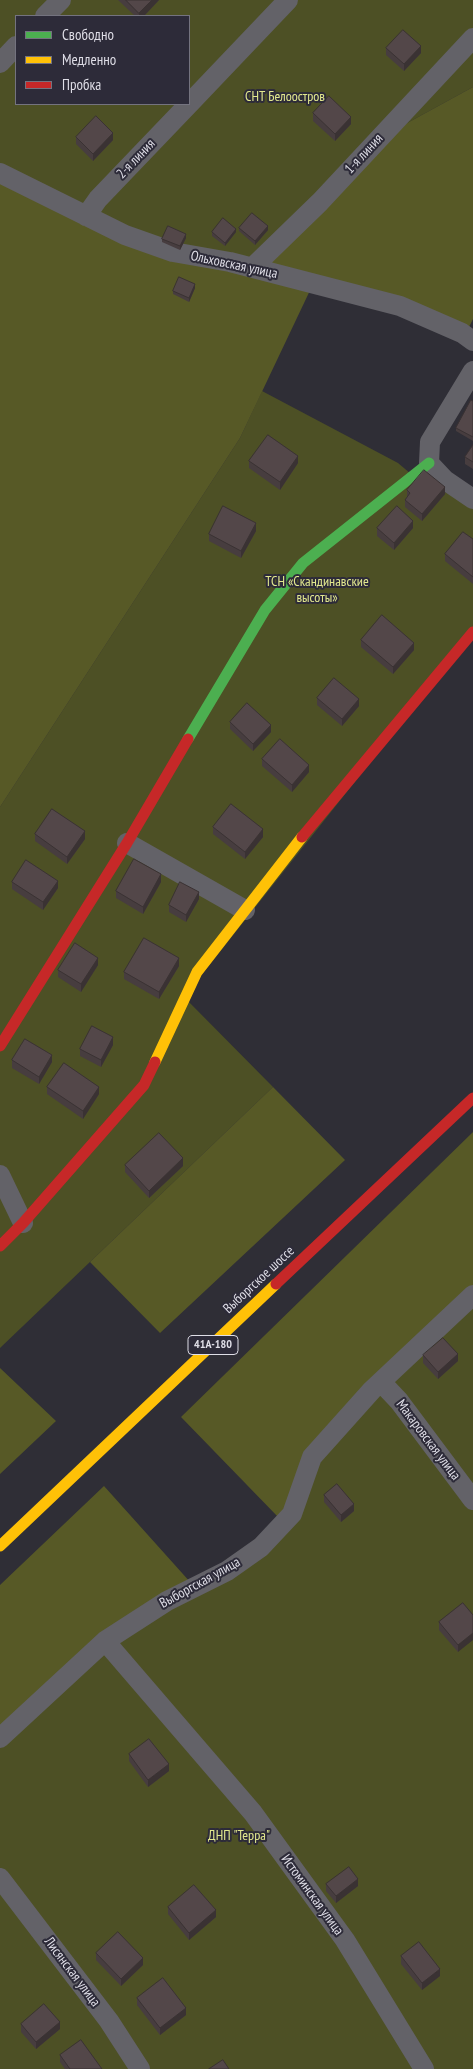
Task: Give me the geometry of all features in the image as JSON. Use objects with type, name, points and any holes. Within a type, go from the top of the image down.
[{"type":"street","points":[[46,15],[61,0]]},
{"type":"street","name":"2-я линия","points":[[190,103],[288,0]]},
{"type":"street","name":"1-я линия","points":[[252,268],[320,202],[473,38]]},
{"type":"street","points":[[0,63],[15,47]]},
{"type":"street","name":"2-я линия","points":[[86,216],[98,199],[188,105]]},
{"type":"street","name":"Ольховская улица","points":[[0,173],[125,235],[173,252],[230,262],[400,306],[462,333],[473,341]]},
{"type":"street","points":[[473,371],[430,442],[429,462],[445,480],[473,499]]},
{"type":"street","points":[[0,1046],[128,843],[265,610],[303,563],[429,462]]},
{"type":"street","points":[[0,1246],[23,1223],[144,1085],[197,972],[306,832],[473,632]]},
{"type":"street","points":[[128,843],[245,910]]},
{"type":"street","name":"Выборгское шоссе","points":[[0,1546],[473,1098]]},
{"type":"street","points":[[0,1175],[23,1223]]},
{"type":"street","name":"Выборгская улица","points":[[0,1738],[104,1641],[167,1601],[227,1571],[261,1547],[292,1514],[312,1457],[381,1382],[473,1295]]},
{"type":"street","name":"Макаровская улица","points":[[381,1382],[399,1401],[473,1500]]},
{"type":"street","name":"Истоминская улица","points":[[104,1641],[253,1813],[345,1940],[424,2069]]},
{"type":"street","name":"Лисянская улица","points":[[0,1878],[109,2021],[140,2069]]},
{"type":"green space","name":"СНТ Белоостров","points":[[0,0],[473,0],[473,87],[378,139],[258,266],[173,252],[0,173]]},
{"type":"green space","points":[[473,87],[473,319],[467,331],[314,282],[240,438],[0,807],[0,173],[75,210],[247,267],[378,139]]},
{"type":"green space","name":"ТСН «Скандинавские высоты»","points":[[262,391],[398,463],[424,485],[473,502],[473,633],[184,997],[273,1087],[0,1348],[0,807],[240,438]]},
{"type":"green space","points":[[273,1087],[345,1160],[160,1333],[90,1262]]},
{"type":"green space","points":[[473,1132],[473,1295],[372,1390],[279,1518],[181,1417]]},
{"type":"green space","name":"ДНП \"Терра\"","points":[[473,1295],[473,2069],[0,2069],[0,1738],[94,1651],[261,1547],[312,1457]]},
{"type":"green space","points":[[0,1368],[56,1421],[0,1474]]},
{"type":"green space","points":[[104,1486],[191,1583],[0,1738],[0,1585]]},
{"type":"building","points":[[126,0],[152,0],[139,13]]},
{"type":"building","points":[[403,30],[421,46],[404,64],[386,48]]},
{"type":"building","points":[[329,96],[351,117],[335,134],[313,113]]},
{"type":"building","points":[[96,116],[113,133],[93,154],[76,137]]},
{"type":"building","points":[[252,213],[268,226],[255,241],[239,228]]},
{"type":"building","points":[[223,218],[236,229],[225,243],[212,232]]},
{"type":"building","points":[[168,226],[186,234],[180,246],[162,239]]},
{"type":"building","points":[[179,277],[195,284],[189,298],[173,291]]},
{"type":"building","points":[[471,400],[473,401],[473,437],[456,428]]},
{"type":"building","points":[[268,435],[298,456],[280,482],[249,461]]},
{"type":"building","points":[[473,445],[473,462],[465,457]]},
{"type":"building","points":[[424,470],[445,487],[422,514],[405,500],[410,493],[407,490]]},
{"type":"building","points":[[223,506],[256,523],[241,551],[209,534]]},
{"type":"building","points":[[397,506],[413,521],[394,543],[377,528]]},
{"type":"building","points":[[463,532],[473,539],[473,577],[445,554]]},
{"type":"building","points":[[382,615],[414,643],[393,667],[361,640]]},
{"type":"building","points":[[334,678],[359,699],[342,719],[317,698]]},
{"type":"building","points":[[247,703],[271,725],[253,744],[230,722]]},
{"type":"building","points":[[280,739],[309,765],[292,785],[262,759]]},
{"type":"building","points":[[231,804],[263,829],[245,852],[213,827]]},
{"type":"building","points":[[52,809],[85,831],[67,857],[35,834]]},
{"type":"building","points":[[134,859],[161,874],[143,907],[116,891]]},
{"type":"building","points":[[26,860],[58,881],[43,902],[12,882]]},
{"type":"building","points":[[180,882],[199,892],[186,915],[169,905]]},
{"type":"building","points":[[144,938],[179,958],[159,992],[124,972]]},
{"type":"building","points":[[75,943],[98,958],[81,984],[58,970]]},
{"type":"building","points":[[92,1026],[113,1037],[101,1060],[80,1049]]},
{"type":"building","points":[[25,1039],[52,1055],[39,1077],[12,1060]]},
{"type":"building","points":[[64,1063],[99,1087],[83,1111],[47,1087]]},
{"type":"building","points":[[159,1133],[183,1158],[149,1191],[125,1165]]},
{"type":"building","points":[[443,1338],[458,1354],[438,1372],[423,1355]]},
{"type":"building","points":[[337,1484],[354,1504],[341,1515],[324,1495]]},
{"type":"building","points":[[463,1603],[473,1615],[473,1633],[458,1645],[439,1622]]},
{"type":"building","points":[[149,1739],[169,1764],[148,1780],[129,1754]]},
{"type":"building","points":[[349,1867],[358,1879],[336,1896],[326,1884]]},
{"type":"building","points":[[194,1885],[216,1910],[189,1933],[168,1907]]},
{"type":"building","points":[[118,1932],[143,1958],[121,1979],[96,1953]]},
{"type":"building","points":[[419,1942],[440,1969],[422,1983],[401,1956]]},
{"type":"building","points":[[163,1978],[186,2008],[160,2028],[137,1998]]},
{"type":"building","points":[[44,2004],[60,2022],[36,2042],[21,2024]]},
{"type":"building","points":[[81,2040],[102,2069],[70,2069],[60,2055]]},
{"type":"building","points":[[223,2060],[229,2069],[209,2069]]},
{"type":"traffic: fast","points":[[188,739],[265,610],[303,563],[429,463]]},
{"type":"traffic: slow","points":[[155,1062],[197,972],[302,837]]},
{"type":"traffic: slow","points":[[0,1546],[276,1284]]},
{"type":"traffic: jam","points":[[302,837],[473,632]]},
{"type":"traffic: jam","points":[[0,1046],[127,843],[188,739]]},
{"type":"traffic: jam","points":[[0,1246],[23,1223],[144,1085],[155,1062]]},
{"type":"traffic: jam","points":[[276,1284],[473,1098]]}]
